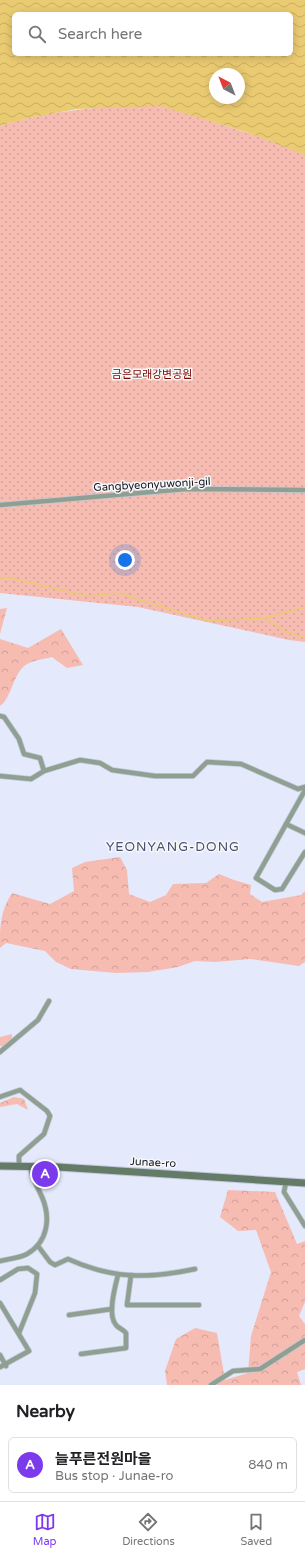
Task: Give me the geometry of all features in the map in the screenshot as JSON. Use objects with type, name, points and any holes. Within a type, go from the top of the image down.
[{"type":"main road","name":"Junae-ro","points":[[0,1166],[19,1165],[305,1183]]},
{"type":"street","name":"Gangbyeonyuwonji-gil","points":[[0,505],[186,489],[305,490]]},
{"type":"street","points":[[0,716],[4,717],[19,739],[24,754],[40,758],[44,771]]},
{"type":"street","points":[[0,776],[31,779],[44,771],[80,760],[100,763],[112,770],[155,776],[192,776],[207,762],[241,764],[298,789],[305,787]]},
{"type":"street","points":[[305,790],[256,878],[274,890],[282,889],[305,852]]},
{"type":"street","points":[[286,824],[305,833]]},
{"type":"street","points":[[0,1052],[38,1020],[49,1001]]},
{"type":"street","points":[[0,1097],[20,1090],[47,1111],[50,1116],[44,1134],[19,1156],[19,1165]]},
{"type":"street","points":[[0,1261],[26,1254],[38,1246],[47,1228],[47,1212],[32,1178],[30,1166]]},
{"type":"street","points":[[286,1182],[284,1192],[305,1226]]},
{"type":"street","points":[[38,1246],[50,1262],[55,1265],[68,1259],[92,1269],[118,1275],[170,1274],[196,1269]]},
{"type":"street","points":[[0,1280],[18,1270],[28,1268],[37,1274],[35,1293],[19,1333]]},
{"type":"street","points":[[81,1354],[126,1348],[126,1333],[116,1325],[112,1309],[113,1290],[118,1275]]},
{"type":"street","points":[[131,1275],[127,1305],[199,1305]]},
{"type":"street","points":[[0,1303],[29,1351],[6,1366],[0,1367]]},
{"type":"street","points":[[68,1315],[112,1309]]},
{"type":"street","points":[[211,1385],[233,1371],[260,1369],[305,1340]]},
{"type":"street","points":[[0,1355],[6,1366]]},
{"type":"green space","name":"금은모래강변공원","points":[[122,106],[160,106],[177,110],[276,142],[305,155],[305,642],[289,640],[138,607],[0,593],[0,126],[60,112]]},
{"type":"green space","points":[[7,608],[0,634],[0,609]]},
{"type":"green space","points":[[61,629],[83,665],[67,668],[52,657],[27,664],[22,668],[7,697],[0,706],[0,639],[28,648]]},
{"type":"green space","points":[[120,857],[127,870],[129,894],[150,902],[166,895],[173,884],[206,883],[219,874],[251,885],[250,894],[262,902],[301,895],[305,891],[305,962],[299,966],[250,959],[215,962],[195,961],[178,967],[148,972],[116,973],[71,969],[56,962],[45,951],[6,943],[0,948],[0,933],[3,913],[12,893],[50,904],[74,891],[72,868],[85,862]]},
{"type":"green space","points":[[12,1034],[12,1039],[3,1046],[0,1046],[0,1037]]},
{"type":"green space","points":[[14,1097],[24,1099],[28,1110],[17,1104],[0,1107],[0,1103]]},
{"type":"green space","points":[[228,1190],[275,1192],[297,1244],[305,1241],[305,1302],[299,1316],[305,1324],[305,1369],[297,1372],[301,1385],[167,1385],[165,1371],[176,1339],[195,1328],[217,1333],[225,1380],[248,1373],[251,1336],[271,1272],[256,1230],[238,1231],[220,1217]]},
{"type":"water","points":[[0,0],[305,0],[305,155],[246,132],[160,106],[77,109],[29,118],[0,126]]},
{"type":"waterway","points":[[0,578],[10,578],[87,596],[118,593],[208,621],[265,618],[305,607]]},
{"type":"waterway","points":[[266,619],[284,631],[305,638]]},
{"type":"place","name":"늘푸른전원마을","points":[[45,1174]]},
{"type":"district","name":"YEONYANG-DONG","points":[[173,846]]}]
